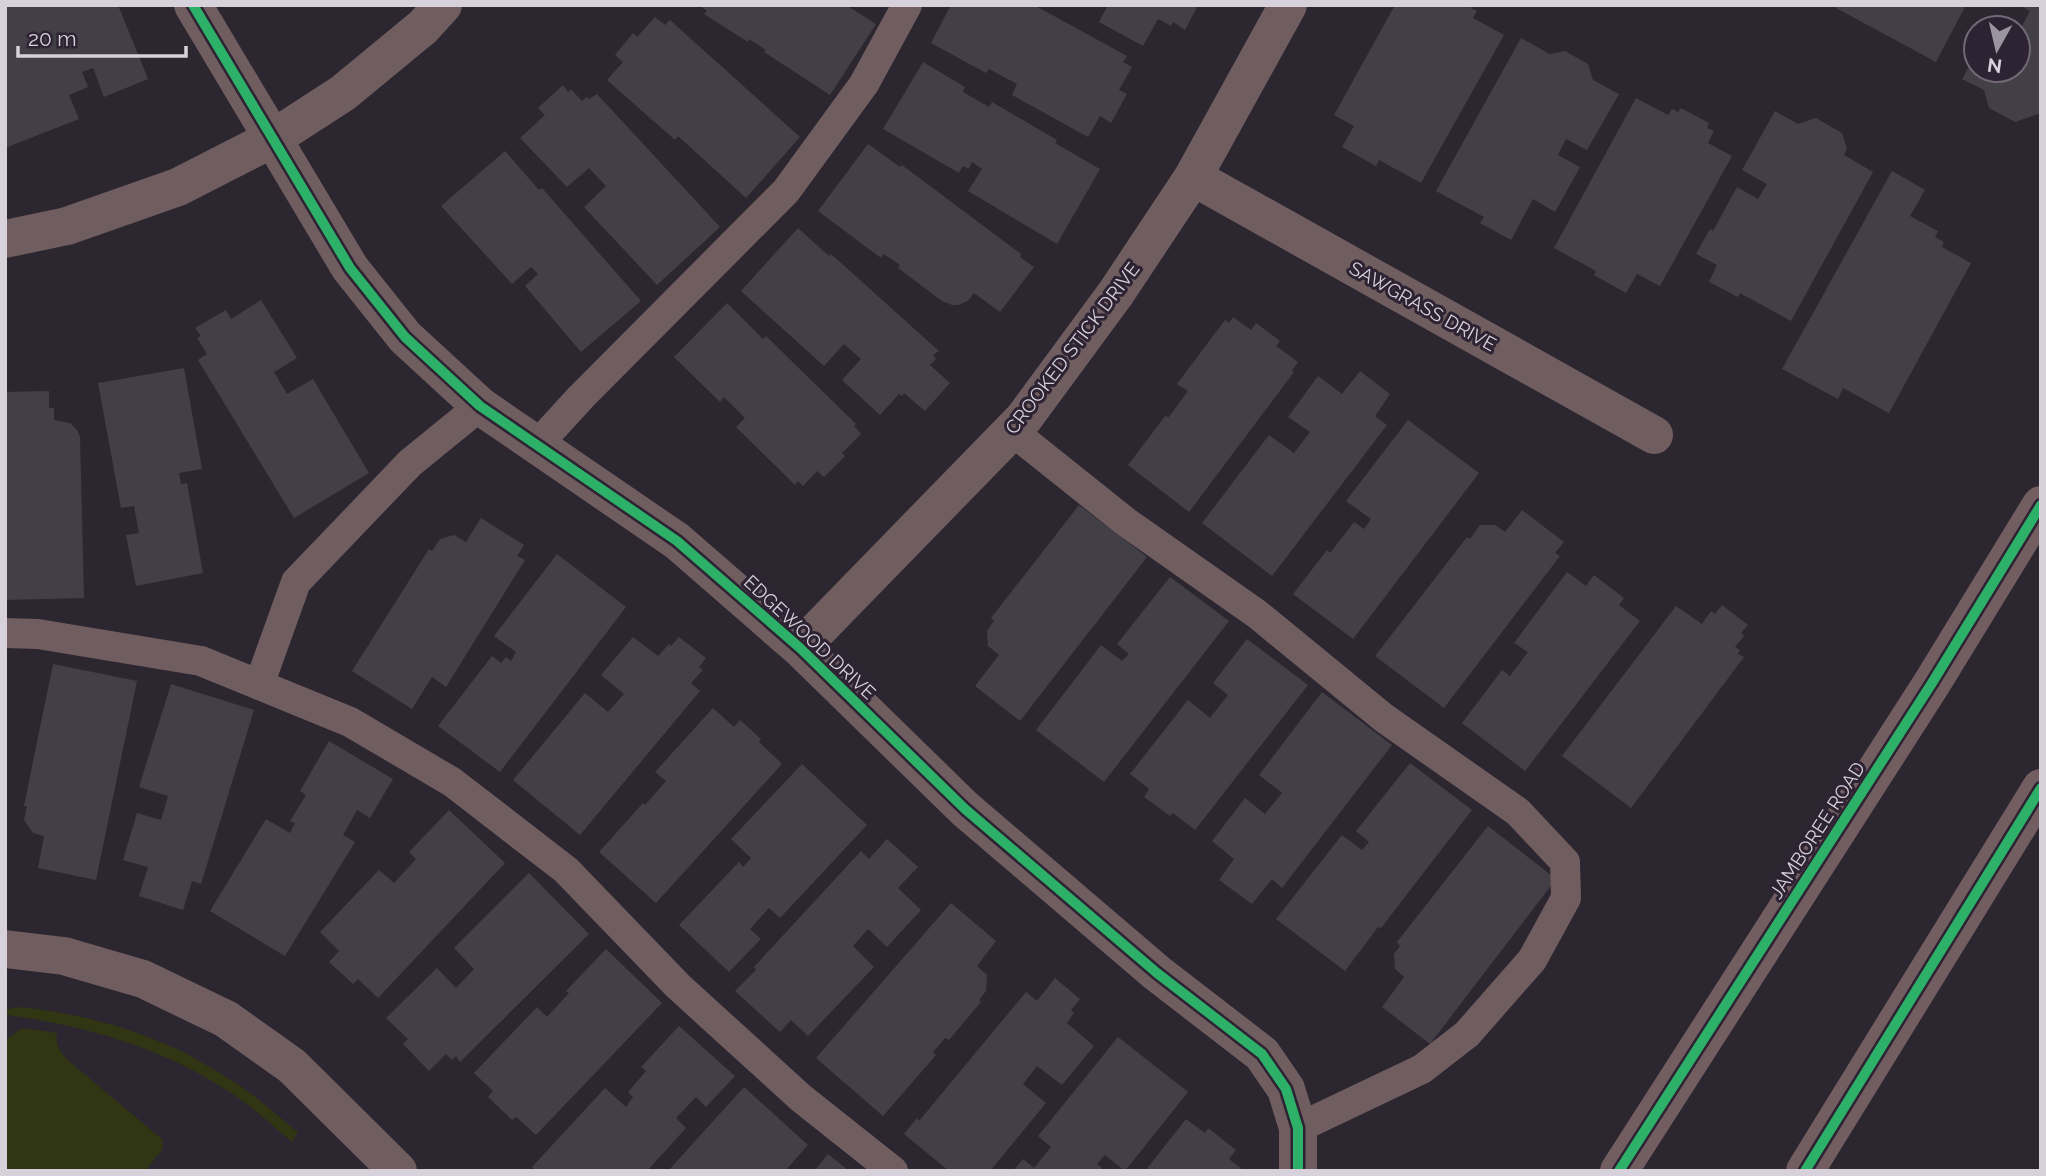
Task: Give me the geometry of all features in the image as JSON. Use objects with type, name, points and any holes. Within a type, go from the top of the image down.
[{"type":"main road","name":"JAMBOREE ROAD","points":[[1619,1171],[1933,683],[2041,505]]},
{"type":"main road","points":[[1805,1171],[2041,788]]},
{"type":"street","name":"EDGEWOOD DRIVE","points":[[193,5],[350,268],[405,337],[480,407],[677,541],[800,648],[965,809],[1157,973],[1262,1054],[1286,1088],[1298,1128],[1298,1171]]},
{"type":"street","points":[[5,239],[67,226],[178,187],[272,139],[343,93],[423,27],[443,5]]},
{"type":"street","name":"CROOKED STICK DRIVE","points":[[800,648],[1024,418],[1116,293],[1193,177],[1288,5]]},
{"type":"street","name":"SAWGRASS DRIVE","points":[[1193,177],[1654,435]]},
{"type":"street","points":[[5,949],[64,956],[143,979],[226,1018],[292,1066],[398,1171]]},
{"type":"lane","points":[[537,445],[581,397],[786,191],[864,84],[907,5]]},
{"type":"lane","points":[[259,685],[296,582],[410,463],[480,407]]},
{"type":"lane","points":[[1012,431],[1126,522],[1257,614],[1384,718],[1518,812],[1565,862],[1566,898],[1532,960],[1467,1034],[1422,1069],[1298,1128]]},
{"type":"lane","points":[[5,633],[38,634],[201,660],[350,722],[452,782],[566,870],[678,986],[801,1098],[893,1171]]},
{"type":"green space","points":[[21,1007],[96,1020],[133,1031],[176,1049],[242,1088],[298,1132],[292,1142],[251,1107],[223,1088],[165,1057],[105,1035],[8,1015],[5,1009]]},
{"type":"green space","points":[[22,1028],[57,1033],[57,1042],[63,1055],[163,1140],[162,1150],[145,1171],[5,1170],[5,1040]]},
{"type":"building","points":[[5,5],[118,5],[148,79],[104,97],[93,68],[82,72],[88,87],[69,95],[79,119],[5,148]]},
{"type":"building","points":[[699,5],[846,5],[876,24],[830,95],[764,52],[766,50],[749,39],[748,42],[704,14],[707,11]]},
{"type":"building","points":[[951,5],[1034,5],[1127,56],[1123,62],[1132,67],[1119,90],[1127,94],[1111,123],[1100,116],[1088,137],[1012,95],[1017,84],[989,69],[986,73],[931,43]]},
{"type":"building","points":[[1108,5],[1198,5],[1185,30],[1173,22],[1171,26],[1158,19],[1143,46],[1099,22]]},
{"type":"building","points":[[1395,5],[1473,5],[1471,8],[1477,11],[1473,18],[1504,35],[1421,183],[1379,160],[1376,166],[1342,147],[1354,126],[1334,115]]},
{"type":"building","points":[[1838,5],[1966,5],[1936,62],[1836,8]]},
{"type":"building","points":[[2019,5],[2041,5],[2041,116],[2038,114],[2015,122],[1989,108],[1984,90],[1972,84],[2032,84],[2030,11]]},
{"type":"building","points":[[655,17],[665,25],[670,20],[800,137],[746,198],[678,136],[675,140],[607,80],[623,62],[615,55],[633,33],[637,37]]},
{"type":"building","points":[[1521,38],[1550,54],[1565,51],[1588,64],[1593,80],[1619,94],[1587,150],[1566,139],[1558,155],[1580,167],[1555,212],[1533,199],[1511,240],[1480,223],[1484,217],[1436,191]]},
{"type":"building","points":[[923,62],[965,87],[963,92],[989,107],[992,102],[1100,169],[1057,244],[968,191],[982,169],[972,162],[969,169],[963,166],[959,173],[883,129]]},
{"type":"building","points":[[563,85],[568,92],[571,89],[582,101],[597,94],[720,227],[657,285],[584,207],[606,186],[589,168],[567,187],[520,138],[545,115],[538,108]]},
{"type":"building","points":[[1636,98],[1668,115],[1672,109],[1678,112],[1681,108],[1709,123],[1707,128],[1714,131],[1708,143],[1732,156],[1660,286],[1637,274],[1626,293],[1594,275],[1596,271],[1554,248]]},
{"type":"building","points":[[1775,111],[1798,124],[1816,118],[1842,133],[1847,149],[1844,155],[1873,172],[1791,321],[1740,293],[1738,297],[1709,282],[1717,265],[1696,254],[1710,229],[1713,231],[1737,187],[1758,199],[1767,184],[1742,170]]},
{"type":"building","points":[[868,144],[900,167],[902,165],[1021,254],[1020,257],[1034,267],[1000,312],[974,293],[968,301],[958,305],[942,301],[898,268],[900,265],[884,254],[881,258],[818,211]]},
{"type":"building","points":[[505,151],[539,190],[542,188],[641,301],[581,352],[525,286],[538,274],[531,267],[512,284],[441,206]]},
{"type":"building","points":[[1892,171],[1925,190],[1910,216],[1938,231],[1935,237],[1944,242],[1942,247],[1971,263],[1889,413],[1843,388],[1838,399],[1782,369]]},
{"type":"building","points":[[798,228],[829,256],[831,254],[939,351],[933,355],[936,359],[930,365],[950,383],[925,411],[904,393],[902,396],[899,394],[880,415],[842,380],[861,359],[844,344],[824,366],[741,291]]},
{"type":"building","points":[[261,300],[297,358],[274,372],[287,394],[313,379],[369,473],[294,518],[198,360],[207,354],[197,338],[201,336],[195,328],[226,310],[231,319]]},
{"type":"building","points":[[727,303],[763,339],[766,336],[856,424],[854,426],[861,434],[842,453],[845,456],[824,477],[817,471],[803,486],[798,481],[795,485],[736,427],[745,418],[724,397],[720,402],[674,357]]},
{"type":"building","points":[[1233,317],[1251,330],[1256,323],[1280,341],[1276,346],[1298,362],[1292,371],[1294,372],[1189,512],[1128,465],[1188,391],[1177,384],[1225,320],[1229,323]]},
{"type":"building","points":[[184,368],[202,469],[179,473],[181,484],[187,483],[203,573],[136,586],[126,535],[139,533],[134,506],[121,508],[98,383]]},
{"type":"building","points":[[1360,371],[1390,394],[1375,416],[1387,425],[1272,576],[1202,523],[1269,435],[1294,453],[1310,432],[1288,417],[1318,376],[1342,394]]},
{"type":"building","points":[[49,391],[49,408],[54,408],[54,420],[70,423],[80,437],[84,598],[5,600],[5,392]]},
{"type":"building","points":[[1408,420],[1479,473],[1353,639],[1293,594],[1327,550],[1330,553],[1354,522],[1364,529],[1371,519],[1346,501]]},
{"type":"building","points":[[1079,505],[1147,557],[1020,721],[975,686],[999,655],[988,646],[987,631],[994,621],[991,618]]},
{"type":"building","points":[[1522,510],[1564,542],[1555,553],[1560,556],[1444,708],[1375,656],[1467,537],[1470,539],[1480,525],[1495,525],[1505,532]]},
{"type":"building","points":[[481,518],[524,545],[517,556],[525,560],[446,687],[432,677],[412,709],[352,671],[429,549],[432,551],[440,539],[454,535],[466,542]]},
{"type":"building","points":[[557,554],[626,607],[500,772],[438,726],[492,656],[501,663],[506,657],[511,661],[516,652],[494,636]]},
{"type":"building","points":[[1567,572],[1586,586],[1594,575],[1624,598],[1619,605],[1640,621],[1525,771],[1462,723],[1502,670],[1510,676],[1528,652],[1514,643]]},
{"type":"building","points":[[1170,577],[1229,621],[1104,782],[1036,730],[1101,645],[1122,661],[1129,654],[1117,644]]},
{"type":"building","points":[[1722,605],[1748,625],[1741,633],[1744,636],[1735,647],[1740,650],[1738,654],[1744,657],[1631,808],[1562,756],[1676,606],[1702,624],[1711,611],[1715,614]]},
{"type":"building","points":[[633,637],[658,656],[679,637],[706,658],[699,667],[703,670],[691,683],[700,691],[580,835],[513,780],[585,693],[608,712],[624,694],[601,675]]},
{"type":"building","points":[[1247,639],[1308,685],[1195,830],[1173,813],[1170,816],[1144,797],[1149,789],[1130,774],[1188,700],[1210,718],[1228,695],[1213,683]]},
{"type":"building","points":[[53,664],[137,681],[96,880],[38,868],[44,836],[33,833],[24,820],[27,806],[24,806]]},
{"type":"building","points":[[171,684],[254,710],[201,884],[192,881],[183,910],[139,896],[148,867],[123,860],[137,813],[161,820],[168,796],[139,787]]},
{"type":"building","points":[[1322,692],[1392,745],[1282,888],[1272,879],[1252,904],[1219,880],[1234,859],[1212,841],[1245,798],[1265,814],[1282,793],[1259,775]]},
{"type":"building","points":[[713,708],[734,727],[740,720],[782,764],[656,903],[599,852],[666,781],[655,772]]},
{"type":"building","points":[[329,741],[393,779],[370,818],[357,810],[343,835],[355,842],[285,956],[210,911],[266,819],[290,833],[295,823],[290,821],[306,795],[300,791]]},
{"type":"building","points":[[1410,763],[1472,810],[1345,971],[1276,919],[1342,835],[1362,850],[1369,842],[1356,831]]},
{"type":"building","points":[[802,764],[867,825],[780,918],[769,908],[750,929],[761,939],[729,972],[679,925],[739,862],[743,867],[751,858],[731,839]]},
{"type":"building","points":[[449,810],[505,863],[378,998],[358,979],[353,984],[329,962],[339,951],[320,932],[379,870],[394,883],[416,859],[409,852]]},
{"type":"building","points":[[1488,826],[1556,879],[1430,1044],[1382,1007],[1404,977],[1395,969],[1394,954],[1400,946],[1397,942]]},
{"type":"building","points":[[887,839],[918,867],[898,888],[921,910],[887,947],[868,929],[853,946],[874,967],[808,1036],[791,1020],[780,1032],[735,991],[861,851],[869,859]]},
{"type":"building","points":[[529,873],[589,934],[460,1062],[456,1056],[452,1060],[446,1054],[429,1071],[403,1044],[408,1039],[386,1018],[437,968],[456,988],[474,969],[454,948]]},
{"type":"building","points":[[951,903],[996,941],[977,966],[987,975],[986,991],[979,1000],[981,1002],[949,1040],[945,1038],[933,1052],[936,1055],[883,1116],[816,1058]]},
{"type":"building","points":[[606,949],[662,1003],[536,1135],[516,1117],[512,1120],[488,1097],[493,1091],[474,1073],[537,1007],[547,1017],[569,993],[566,991]]},
{"type":"building","points":[[1055,978],[1080,999],[1071,1010],[1074,1013],[1067,1023],[1094,1046],[1062,1085],[1037,1066],[1023,1084],[1046,1103],[990,1171],[949,1171],[904,1134],[917,1118],[919,1121],[1026,992],[1037,1001]]},
{"type":"building","points":[[679,1026],[735,1076],[706,1107],[696,1097],[676,1118],[686,1128],[647,1171],[536,1171],[532,1167],[605,1088],[626,1107],[633,1097],[628,1092],[646,1071],[641,1067]]},
{"type":"building","points":[[1118,1037],[1188,1092],[1125,1171],[1105,1155],[1097,1164],[1102,1168],[1100,1171],[1013,1171],[1023,1159],[1034,1168],[1051,1147],[1038,1136]]},
{"type":"building","points":[[744,1087],[808,1145],[785,1171],[668,1171]]},
{"type":"building","points":[[1186,1119],[1205,1133],[1208,1128],[1236,1150],[1229,1159],[1244,1171],[1145,1171]]},
{"type":"building","points":[[828,1154],[849,1171],[814,1171]]},
{"type":"cycle path","points":[[193,5],[350,268],[405,337],[480,406],[677,541],[800,648],[965,809],[1157,973],[1262,1054],[1286,1089],[1298,1128],[1298,1171]]},
{"type":"cycle path","points":[[1619,1171],[1932,683],[2041,505]]},
{"type":"cycle path","points":[[1805,1171],[2041,788]]}]
